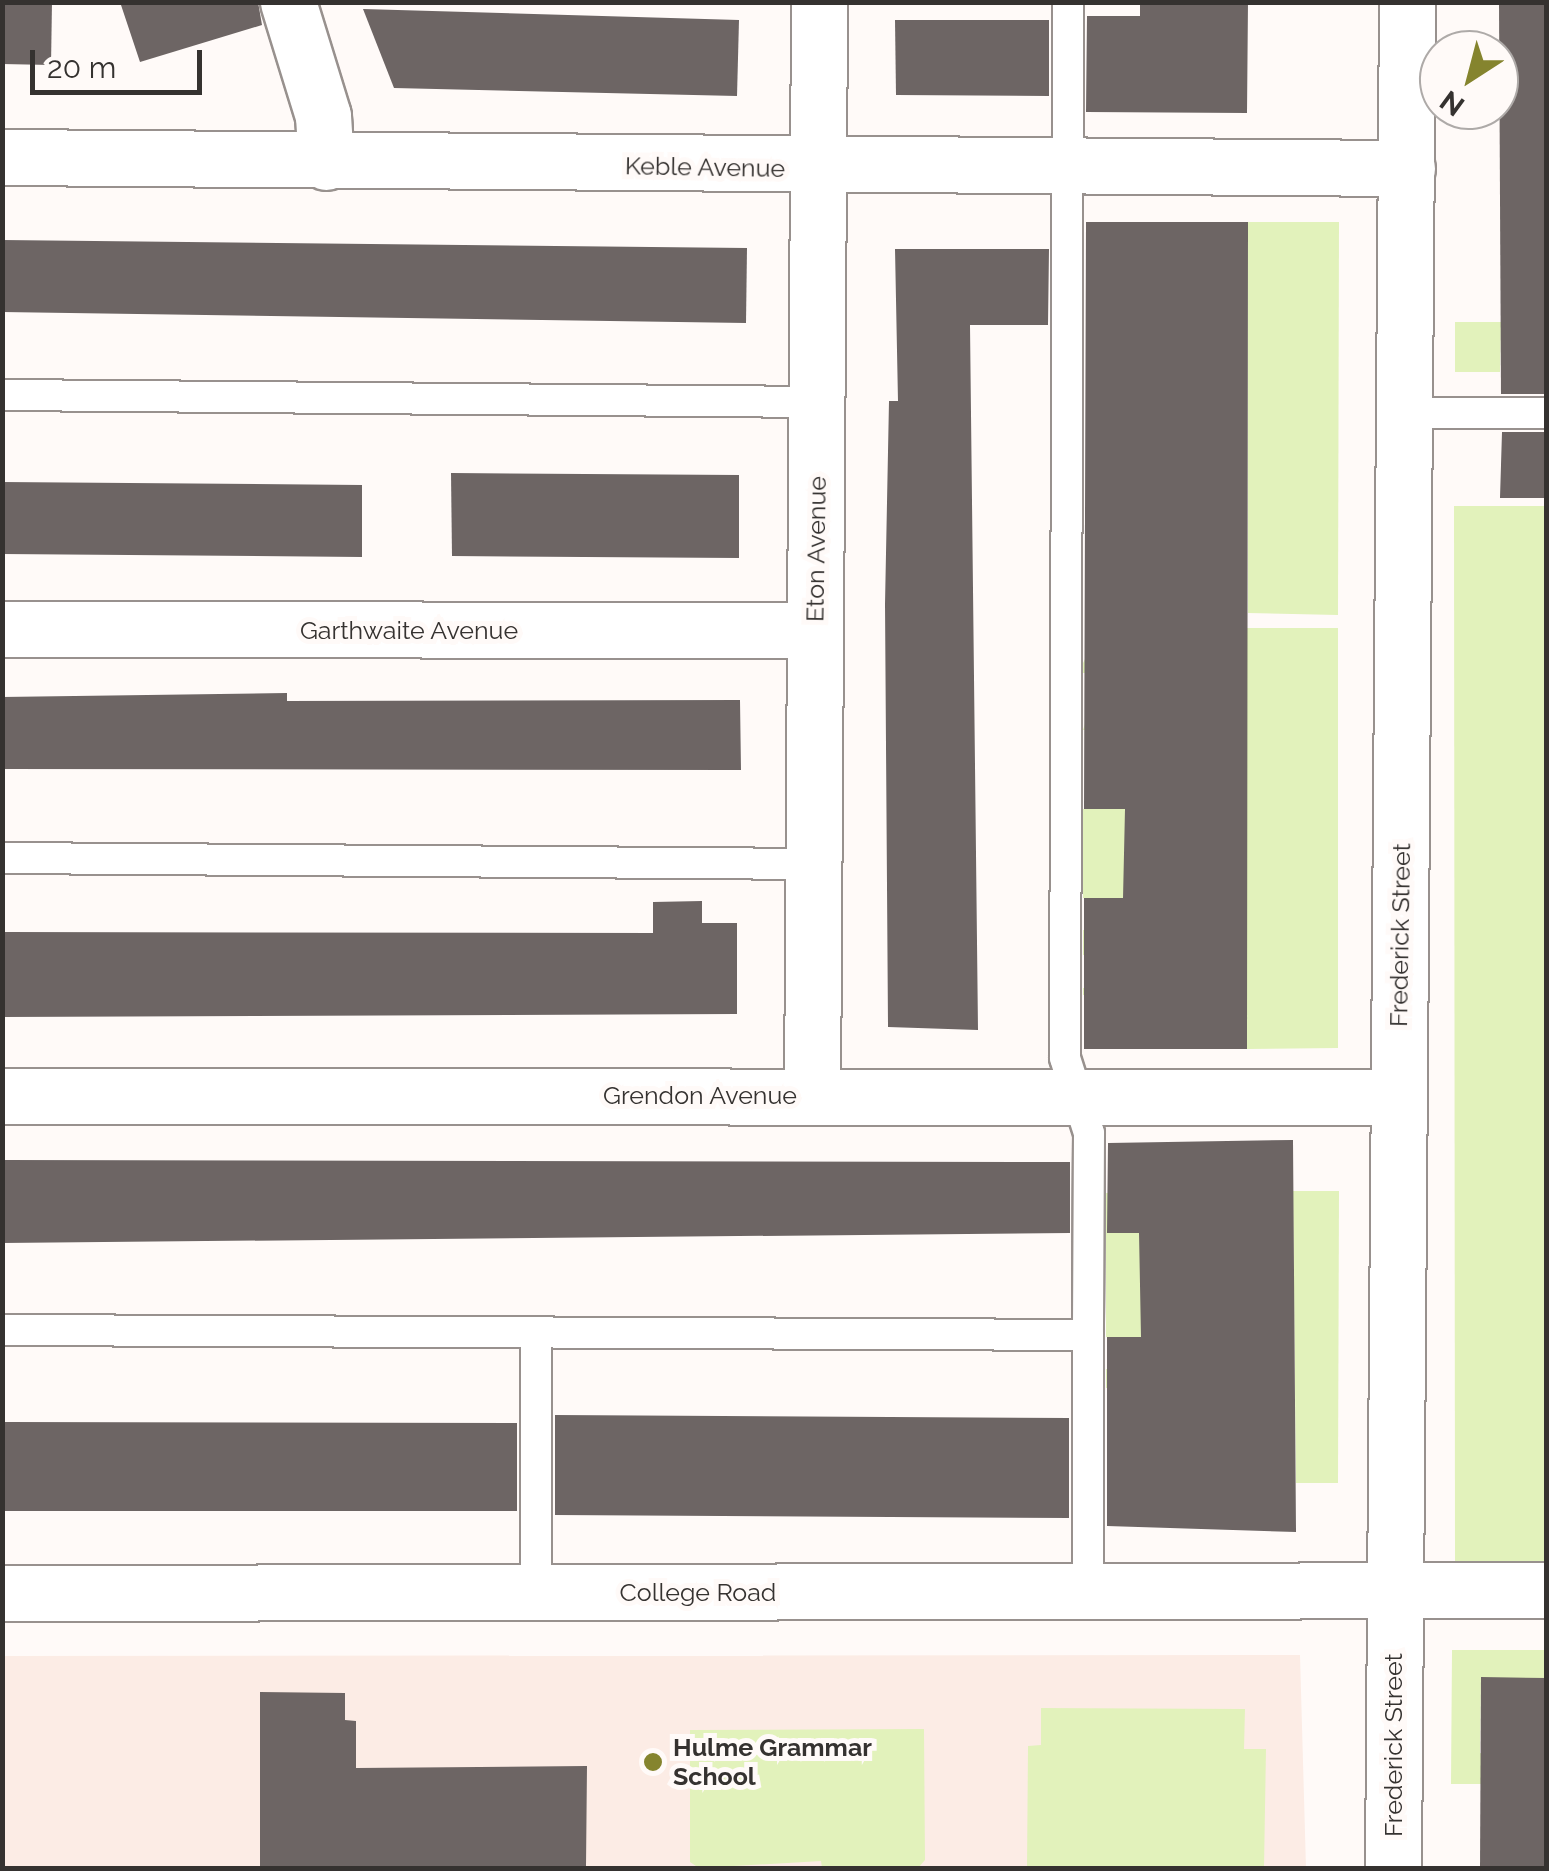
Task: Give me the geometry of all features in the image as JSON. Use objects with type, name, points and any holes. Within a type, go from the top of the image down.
[{"type":"street","points":[[288,2],[323,116],[326,162]]},
{"type":"street","name":"Eton Avenue","points":[[812,1096],[818,2]]},
{"type":"street","name":"Frederick Street","points":[[1393,1868],[1408,2]]},
{"type":"street","name":"Keble Avenue","points":[[2,157],[818,168],[1407,168]]},
{"type":"street","name":"Garthwaite Avenue","points":[[2,629],[815,630]]},
{"type":"street","name":"Grendon Avenue","points":[[2,1096],[1398,1097]]},
{"type":"street","name":"College Road","points":[[2,1592],[1546,1590]]},
{"type":"lane","points":[[1068,2],[1064,1058],[1089,1133],[1088,1590]]},
{"type":"lane","points":[[2,395],[818,402]]},
{"type":"lane","points":[[1406,414],[1546,413]]},
{"type":"lane","points":[[2,858],[812,864]]},
{"type":"lane","points":[[2,1330],[1088,1335]]},
{"type":"lane","points":[[536,1332],[536,1592]]},
{"type":"shaded area","name":"Hulme Grammar School","points":[[1300,1655],[1306,1868],[3,1868],[2,1656]]},
{"type":"green space","points":[[1248,222],[1339,222],[1338,615],[1248,613]]},
{"type":"green space","points":[[1455,322],[1501,322],[1500,372],[1455,372]]},
{"type":"green space","points":[[1454,506],[1546,506],[1546,1570],[1455,1570]]},
{"type":"green space","points":[[1132,627],[1159,628],[1160,835],[1146,836],[1145,850],[1124,850],[1124,869],[1160,869],[1160,959],[1149,959],[1149,974],[1135,975],[1136,987],[1160,987],[1160,1015],[1125,1016],[1124,994],[1083,995],[1083,988],[1125,986],[1124,954],[1083,955],[1083,930],[1133,928],[1133,898],[1083,898],[1083,809],[1120,809],[1121,788],[1084,787],[1092,776],[1136,775],[1135,752],[1120,751],[1120,730],[1083,730],[1087,718],[1132,717],[1133,691],[1123,690],[1122,673],[1080,673],[1087,655],[1132,654]]},
{"type":"green space","points":[[1247,628],[1338,628],[1338,1048],[1247,1049]]},
{"type":"green space","points":[[1293,1191],[1339,1191],[1338,1483],[1296,1483]]},
{"type":"green space","points":[[1106,1193],[1144,1193],[1159,1307],[1139,1388],[1106,1388],[1106,1369],[1131,1369],[1151,1337],[1106,1337]]},
{"type":"green space","points":[[1452,1650],[1546,1650],[1546,1678],[1481,1678],[1480,1753],[1546,1754],[1546,1784],[1451,1784]]},
{"type":"green space","points":[[1041,1708],[1245,1709],[1244,1749],[1266,1749],[1264,1868],[1027,1868],[1028,1746],[1041,1745]]},
{"type":"green space","points":[[924,1729],[925,1860],[918,1868],[822,1868],[821,1861],[699,1868],[690,1862],[690,1730]]},
{"type":"building","points":[[2,2],[52,2],[51,65],[2,64]]},
{"type":"building","points":[[120,2],[258,2],[262,25],[140,62]]},
{"type":"building","points":[[1140,2],[1248,2],[1247,113],[1086,112],[1087,16],[1140,16]]},
{"type":"building","points":[[1499,2],[1546,2],[1546,394],[1501,394],[1500,130],[1519,130],[1519,30],[1499,30]]},
{"type":"building","points":[[363,9],[739,20],[737,96],[394,88]]},
{"type":"building","points":[[895,20],[1049,20],[1049,96],[896,95]]},
{"type":"building","points":[[1086,222],[1248,222],[1247,1049],[1084,1049],[1084,898],[1123,898],[1125,809],[1084,809]]},
{"type":"building","points":[[2,240],[747,248],[746,323],[2,312]]},
{"type":"building","points":[[895,249],[1049,249],[1048,325],[970,325],[978,1030],[888,1027],[885,604],[889,401],[898,401]]},
{"type":"building","points":[[1502,432],[1546,432],[1546,498],[1500,498]]},
{"type":"building","points":[[451,473],[739,475],[739,558],[452,556]]},
{"type":"building","points":[[2,482],[362,485],[362,557],[2,554]]},
{"type":"building","points":[[287,693],[287,701],[740,700],[741,770],[2,769],[2,697]]},
{"type":"building","points":[[702,901],[702,923],[737,923],[737,1014],[2,1017],[2,932],[653,933],[653,902]]},
{"type":"building","points":[[1293,1140],[1296,1532],[1107,1526],[1107,1337],[1141,1337],[1139,1233],[1107,1233],[1108,1143]]},
{"type":"building","points":[[2,1160],[1070,1162],[1070,1233],[2,1243]]},
{"type":"building","points":[[555,1415],[1069,1418],[1069,1518],[555,1515]]},
{"type":"building","points":[[2,1422],[517,1423],[517,1511],[2,1511]]},
{"type":"building","points":[[1481,1677],[1546,1678],[1546,1868],[1480,1868]]},
{"type":"building","points":[[260,1692],[345,1693],[345,1720],[356,1721],[356,1768],[587,1766],[586,1868],[260,1868]]},
{"type":"place","name":"Hulme Grammar School","points":[[653,1762]]}]
